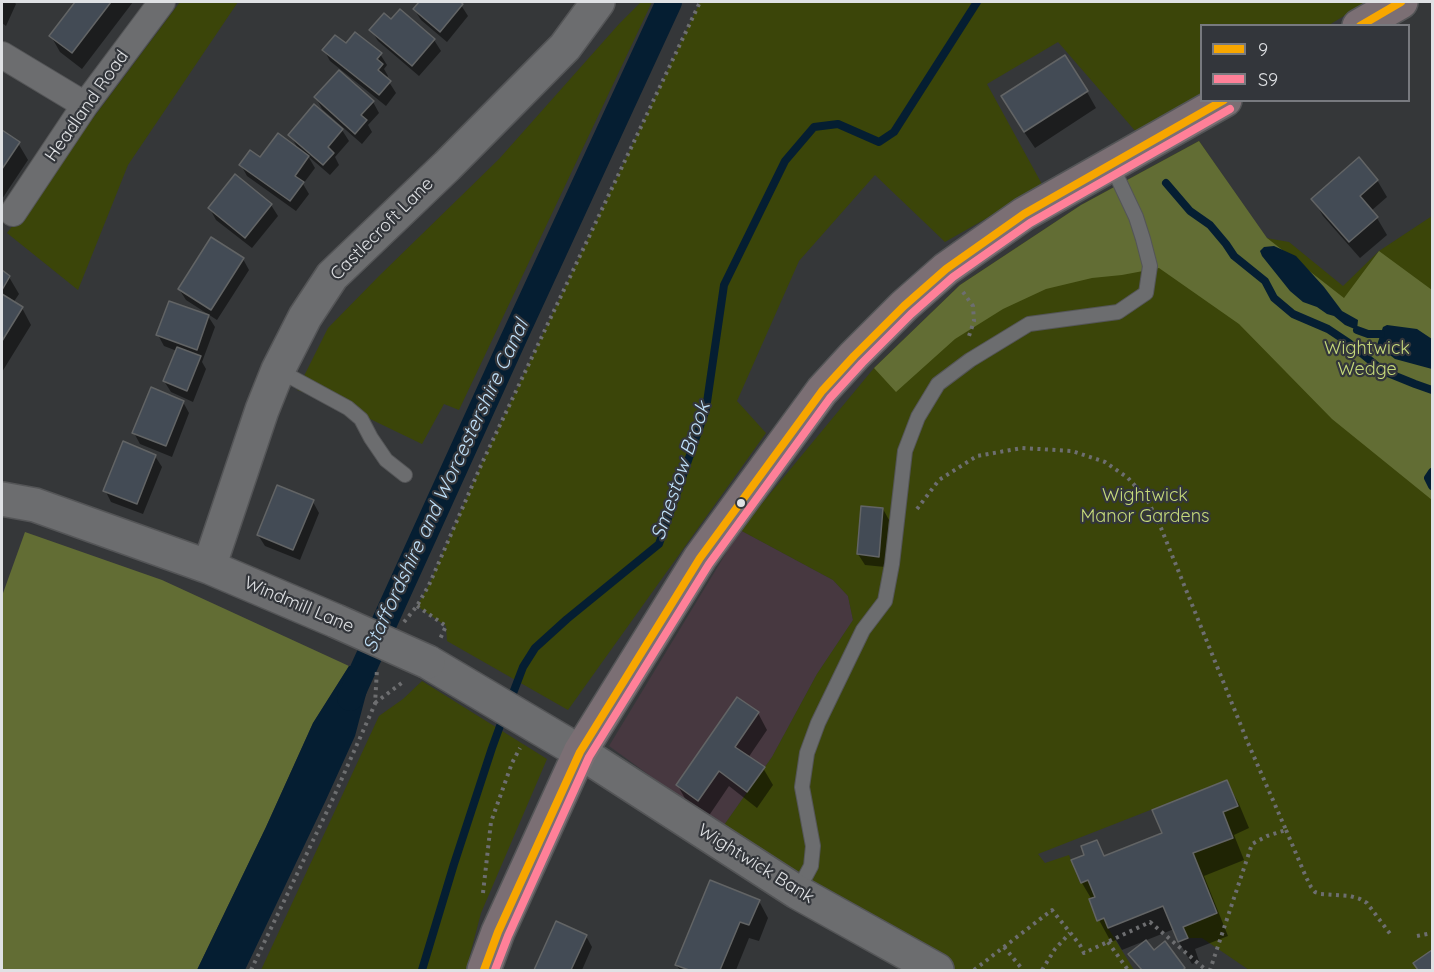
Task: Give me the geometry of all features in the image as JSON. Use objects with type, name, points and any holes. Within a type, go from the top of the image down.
[{"type":"highway","points":[[1362,24],[1401,2]]},
{"type":"highway","points":[[484,970],[496,937],[580,752],[700,558],[822,391],[904,306],[946,269],[1024,214],[1221,102]]},
{"type":"street","name":"Headland Road","points":[[13,213],[85,105],[162,2]]},
{"type":"street","name":"Castlecroft Lane","points":[[209,567],[262,410],[278,370],[305,317],[332,276],[447,166],[565,47],[598,2]]},
{"type":"street","points":[[2,55],[85,105]]},
{"type":"street","name":"Windmill Lane","points":[[2,499],[35,505],[209,567],[336,621],[428,662],[580,752]]},
{"type":"street","name":"Wightwick Bank","points":[[580,752],[797,892],[937,970]]},
{"type":"lane","points":[[797,892],[811,866],[813,846],[802,788],[807,753],[818,723],[863,630],[885,602],[892,564],[905,451],[918,417],[938,384],[970,360],[1029,324],[1118,312],[1146,293],[1150,266],[1143,239],[1136,217],[1111,164]]},
{"type":"lane","points":[[278,370],[348,408],[361,419],[386,460],[405,475]]},
{"type":"path","points":[[398,629],[417,606],[429,585],[482,463],[700,2]]},
{"type":"path","points":[[894,538],[939,480],[977,456],[1022,448],[1072,452],[1105,462],[1128,478],[1147,499],[1161,528],[1248,744],[1308,882],[1315,892],[1350,896],[1367,903],[1390,934]]},
{"type":"path","points":[[417,606],[446,626],[428,662]]},
{"type":"path","points":[[251,970],[331,803],[375,704],[378,660]]},
{"type":"path","points":[[496,937],[483,891],[491,822],[528,721]]},
{"type":"path","points":[[974,970],[1052,910],[1084,953],[1150,922],[1208,970],[1252,844],[1266,836],[1286,830]]},
{"type":"path","points":[[1042,970],[1055,949],[1070,933]]},
{"type":"path","points":[[1417,936],[1432,933]]},
{"type":"path","points":[[1108,942],[1128,970]]},
{"type":"path","points":[[1004,947],[1023,970]]},
{"type":"shaded area","points":[[740,530],[833,580],[848,596],[853,620],[817,674],[772,757],[722,828],[609,746]]},
{"type":"green space","points":[[180,2],[238,2],[128,165],[78,290],[7,233]]},
{"type":"green space","points":[[641,2],[652,2],[459,410],[444,404],[422,444],[366,417],[297,390],[328,328],[499,159]]},
{"type":"green space","points":[[700,2],[1367,2],[1331,24],[1200,24],[1200,98],[1137,133],[1058,42],[987,84],[1043,186],[945,242],[875,175],[799,261],[737,401],[766,433],[568,710],[447,641],[446,626],[417,606],[429,585],[482,463]]},
{"type":"green space","name":"Wightwick Manor Gardens","points":[[1199,141],[1266,238],[1289,242],[1343,286],[1379,251],[1432,216],[1432,970],[1249,970],[1202,938],[1188,938],[1183,927],[1217,913],[1193,853],[1233,837],[1223,812],[1238,806],[1227,780],[1038,854],[1045,863],[1069,855],[1080,883],[1088,880],[1095,897],[1089,900],[1097,921],[1104,918],[1134,970],[956,970],[855,910],[828,890],[789,872],[722,828],[772,757],[817,674],[853,620],[848,596],[833,580],[740,530],[874,368],[960,285],[1081,205]]},
{"type":"green space","name":"Wightwick Wedge","points":[[1199,141],[1267,238],[1344,298],[1379,251],[1432,290],[1432,500],[1332,419],[1239,324],[1159,268],[1092,278],[1046,289],[1003,309],[955,339],[896,392],[874,368],[960,285],[1081,205]]},
{"type":"green space","points":[[25,532],[162,580],[349,666],[313,723],[197,970],[2,970],[2,596]]},
{"type":"green space","points":[[422,681],[547,759],[481,913],[466,970],[261,970],[379,716],[403,699]]},
{"type":"water","points":[[1274,246],[1296,256],[1342,311],[1358,320],[1357,330],[1317,307],[1303,302],[1290,291],[1260,251],[1264,247]]},
{"type":"water","points":[[1387,325],[1417,329],[1432,339],[1432,369],[1395,359],[1377,345],[1383,327]]},
{"type":"water","points":[[349,666],[373,668],[355,736],[245,970],[197,970],[313,723]]},
{"type":"building","points":[[75,2],[111,2],[72,53],[49,36]]},
{"type":"building","points":[[419,2],[460,2],[463,4],[440,32],[413,9]]},
{"type":"building","points":[[400,9],[435,39],[412,66],[369,30],[384,13],[391,19]]},
{"type":"building","points":[[355,32],[382,53],[377,59],[383,64],[378,70],[391,81],[379,95],[322,50],[335,35],[346,43]]},
{"type":"building","points":[[1065,55],[1088,91],[1024,132],[1001,96]]},
{"type":"building","points":[[339,70],[374,101],[361,115],[367,120],[355,134],[314,97]]},
{"type":"building","points":[[314,104],[343,129],[328,147],[334,153],[323,165],[288,135]]},
{"type":"building","points":[[2,130],[20,142],[2,169]]},
{"type":"building","points":[[278,133],[309,156],[295,176],[304,182],[290,201],[239,165],[250,150],[260,157]]},
{"type":"building","points":[[1359,157],[1378,180],[1360,196],[1378,217],[1349,242],[1311,199]]},
{"type":"building","points":[[235,174],[272,204],[245,238],[208,208]]},
{"type":"building","points":[[211,237],[244,258],[211,310],[178,289]]},
{"type":"building","points":[[2,270],[10,276],[2,290]]},
{"type":"building","points":[[2,294],[23,307],[2,341]]},
{"type":"building","points":[[169,301],[209,315],[197,350],[156,335]]},
{"type":"building","points":[[177,347],[201,356],[187,391],[163,381]]},
{"type":"building","points":[[151,387],[184,401],[166,446],[132,433]]},
{"type":"building","points":[[123,441],[156,455],[137,504],[103,491]]},
{"type":"building","points":[[277,485],[314,500],[293,550],[257,535]]},
{"type":"building","points":[[861,506],[883,508],[879,557],[857,554]]},
{"type":"building","points":[[737,697],[759,712],[735,747],[765,767],[747,792],[719,771],[698,801],[676,785]]},
{"type":"building","points":[[1227,780],[1238,806],[1223,812],[1233,838],[1193,853],[1217,913],[1183,927],[1188,938],[1178,942],[1163,906],[1108,928],[1104,918],[1097,921],[1089,899],[1095,897],[1088,880],[1081,883],[1071,860],[1084,855],[1081,846],[1097,840],[1104,856],[1162,833],[1152,810]]},
{"type":"building","points":[[710,880],[760,900],[749,925],[740,922],[720,970],[689,970],[675,965]]},
{"type":"building","points":[[556,921],[587,935],[571,970],[534,970]]},
{"type":"building","points":[[1146,940],[1154,950],[1165,941],[1185,968],[1183,970],[1142,970],[1128,954]]},
{"type":"building","points":[[1432,950],[1432,970],[1418,970],[1413,963]]},
{"type":"waterway","name":"Staffordshire and Worcestershire Canal","points":[[350,698],[669,2]]},
{"type":"waterway","name":"Smestow Brook","points":[[510,701],[523,667],[535,648],[659,544],[706,409],[724,285],[785,161],[814,127],[838,124],[879,142],[894,132],[977,2]]},
{"type":"waterway","points":[[1166,183],[1190,211],[1210,225],[1234,256],[1265,281],[1274,298],[1293,314],[1328,329],[1383,371],[1432,390]]},
{"type":"waterway","points":[[1357,330],[1368,334],[1381,334]]},
{"type":"waterway","points":[[1432,472],[1428,478],[1432,486]]},
{"type":"waterway","name":"Smestow Brook","points":[[422,970],[454,864],[504,715]]},
{"type":"transit line","name":"9","points":[[1363,24],[1401,2]]},
{"type":"transit line","name":"9","points":[[484,970],[498,932],[580,752],[700,558],[822,391],[904,306],[946,269],[1024,214],[1220,102]]},
{"type":"transit line","name":"S9","points":[[495,970],[508,936],[589,757],[709,564],[830,398],[911,314],[953,277],[1030,223],[1230,109]]}]
